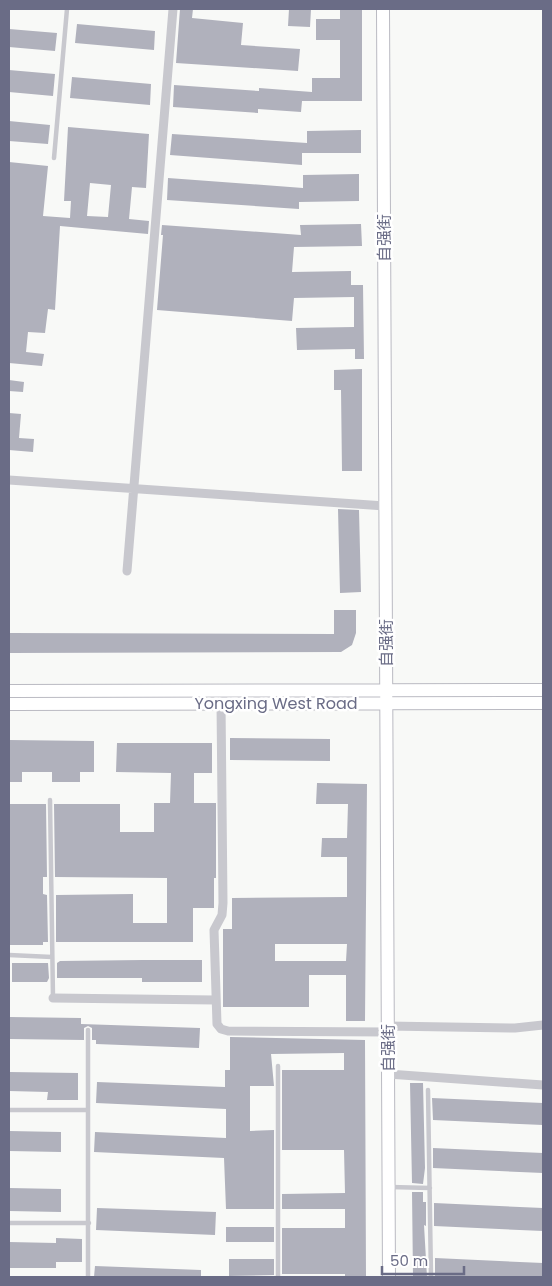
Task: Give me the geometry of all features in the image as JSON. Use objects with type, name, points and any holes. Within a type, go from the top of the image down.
[{"type":"street","points":[[127,571],[173,9]]},
{"type":"street","name":"自强街","points":[[383,9],[389,1277]]},
{"type":"street","points":[[9,480],[385,506]]},
{"type":"street","name":"Yongxing West Road","points":[[9,704],[222,703],[543,690]]},
{"type":"street","name":"Yongxing West Road","points":[[9,691],[386,697],[543,702]]},
{"type":"street","points":[[222,703],[223,903],[222,915],[214,930],[215,1000],[217,1024],[221,1029],[228,1031],[515,1028],[543,1025]]},
{"type":"street","points":[[53,998],[215,1000]]},
{"type":"street","points":[[388,1074],[543,1085]]},
{"type":"lane","points":[[54,158],[67,9]]},
{"type":"lane","points":[[50,800],[53,998]]},
{"type":"lane","points":[[9,955],[52,956]]},
{"type":"lane","points":[[88,1030],[88,1277]]},
{"type":"lane","points":[[278,1066],[278,1277]]},
{"type":"lane","points":[[428,1090],[431,1277]]},
{"type":"lane","points":[[9,1110],[88,1110]]},
{"type":"lane","points":[[388,1187],[430,1188]]},
{"type":"lane","points":[[9,1223],[89,1223]]},
{"type":"building","points":[[180,9],[193,9],[192,18],[243,23],[241,45],[300,49],[298,71],[176,63]]},
{"type":"building","points":[[289,9],[311,9],[310,27],[288,26]]},
{"type":"building","points":[[340,9],[362,9],[362,101],[302,101],[301,112],[258,109],[258,113],[173,107],[174,85],[259,91],[259,88],[312,92],[312,78],[340,78],[340,40],[316,40],[316,19],[340,19]]},
{"type":"building","points":[[77,24],[155,31],[154,50],[75,43]]},
{"type":"building","points":[[9,29],[57,33],[55,51],[9,47]]},
{"type":"building","points":[[9,70],[55,74],[53,96],[9,92]]},
{"type":"building","points":[[72,77],[151,84],[150,105],[70,98]]},
{"type":"building","points":[[9,121],[50,125],[48,144],[9,141]]},
{"type":"building","points":[[68,127],[149,134],[146,188],[132,187],[129,219],[149,221],[148,234],[60,226],[55,310],[48,309],[45,333],[28,332],[26,352],[44,354],[42,366],[9,363],[9,162],[48,166],[43,216],[70,218],[71,201],[64,201]],"holes":[[[90,183],[111,185],[108,217],[87,216]]]},
{"type":"building","points":[[361,130],[361,153],[302,153],[302,165],[170,155],[172,134],[307,143],[307,131]]},
{"type":"building","points":[[359,174],[359,201],[299,202],[299,209],[167,200],[168,178],[303,188],[303,175]]},
{"type":"building","points":[[361,224],[362,246],[294,247],[292,272],[351,271],[351,285],[363,285],[364,359],[355,359],[355,349],[297,350],[296,328],[354,327],[354,297],[294,298],[292,321],[157,310],[163,235],[161,235],[162,225],[301,235],[300,225]]},
{"type":"building","points":[[362,369],[362,471],[342,471],[341,390],[334,390],[334,370]]},
{"type":"building","points":[[9,380],[24,382],[23,392],[9,391]]},
{"type":"building","points":[[9,413],[21,414],[19,438],[34,439],[33,452],[9,450]]},
{"type":"building","points":[[338,509],[359,510],[361,592],[340,593]]},
{"type":"building","points":[[334,610],[356,610],[356,633],[352,645],[341,652],[9,653],[9,633],[334,634]]},
{"type":"building","points":[[230,738],[330,739],[330,761],[230,760]]},
{"type":"building","points":[[9,740],[94,741],[94,772],[80,772],[80,782],[52,782],[52,772],[22,772],[22,782],[9,782]]},
{"type":"building","points":[[117,743],[212,743],[212,773],[194,773],[194,803],[216,803],[214,908],[193,908],[193,942],[56,942],[56,895],[133,894],[133,923],[167,923],[167,878],[55,877],[54,804],[120,804],[120,832],[154,832],[154,803],[170,803],[171,773],[116,772]]},
{"type":"building","points":[[317,783],[367,784],[365,1021],[346,1021],[346,975],[309,975],[309,1007],[223,1007],[223,929],[232,929],[232,898],[347,897],[347,857],[321,857],[322,838],[347,838],[348,804],[316,804]],"holes":[[[275,944],[347,944],[346,961],[275,961]]]},
{"type":"building","points":[[9,804],[46,804],[47,877],[43,877],[43,894],[47,895],[48,942],[43,942],[43,945],[9,945]]},
{"type":"building","points":[[202,960],[202,982],[142,982],[142,978],[57,978],[57,963],[60,961]]},
{"type":"building","points":[[12,963],[48,963],[49,978],[47,982],[12,982]]},
{"type":"building","points":[[9,1017],[81,1018],[81,1024],[200,1028],[199,1048],[96,1044],[96,1040],[92,1040],[92,1028],[88,1026],[84,1028],[84,1040],[9,1039]]},
{"type":"building","points":[[230,1037],[365,1040],[366,1277],[345,1277],[345,1274],[282,1274],[282,1228],[345,1228],[345,1209],[282,1209],[282,1194],[345,1193],[344,1150],[282,1150],[282,1070],[344,1070],[344,1053],[271,1054],[274,1086],[250,1086],[250,1131],[274,1130],[274,1209],[226,1209],[224,1158],[94,1152],[95,1132],[226,1138],[226,1109],[96,1103],[97,1082],[225,1087],[225,1070],[230,1070]]},
{"type":"building","points":[[9,1072],[78,1073],[78,1100],[47,1100],[48,1092],[9,1091]]},
{"type":"building","points":[[410,1083],[423,1083],[425,1168],[423,1184],[412,1183]]},
{"type":"building","points":[[432,1098],[543,1103],[543,1125],[433,1120]]},
{"type":"building","points":[[9,1131],[61,1132],[61,1152],[9,1151]]},
{"type":"building","points":[[433,1148],[543,1153],[543,1173],[433,1168]]},
{"type":"building","points":[[9,1188],[61,1189],[61,1212],[9,1211]]},
{"type":"building","points":[[412,1192],[423,1192],[423,1202],[426,1202],[426,1226],[424,1225],[427,1277],[413,1277]]},
{"type":"building","points":[[434,1203],[543,1208],[543,1231],[434,1226]]},
{"type":"building","points":[[97,1208],[216,1212],[215,1235],[96,1230]]},
{"type":"building","points":[[226,1227],[274,1227],[274,1242],[226,1242]]},
{"type":"building","points":[[56,1238],[82,1239],[82,1262],[56,1262],[56,1268],[9,1268],[9,1242],[56,1243]]},
{"type":"building","points":[[435,1258],[543,1263],[543,1277],[435,1277]]},
{"type":"building","points":[[229,1259],[274,1259],[274,1275],[229,1276]]},
{"type":"building","points":[[95,1266],[201,1270],[201,1277],[94,1277]]}]
